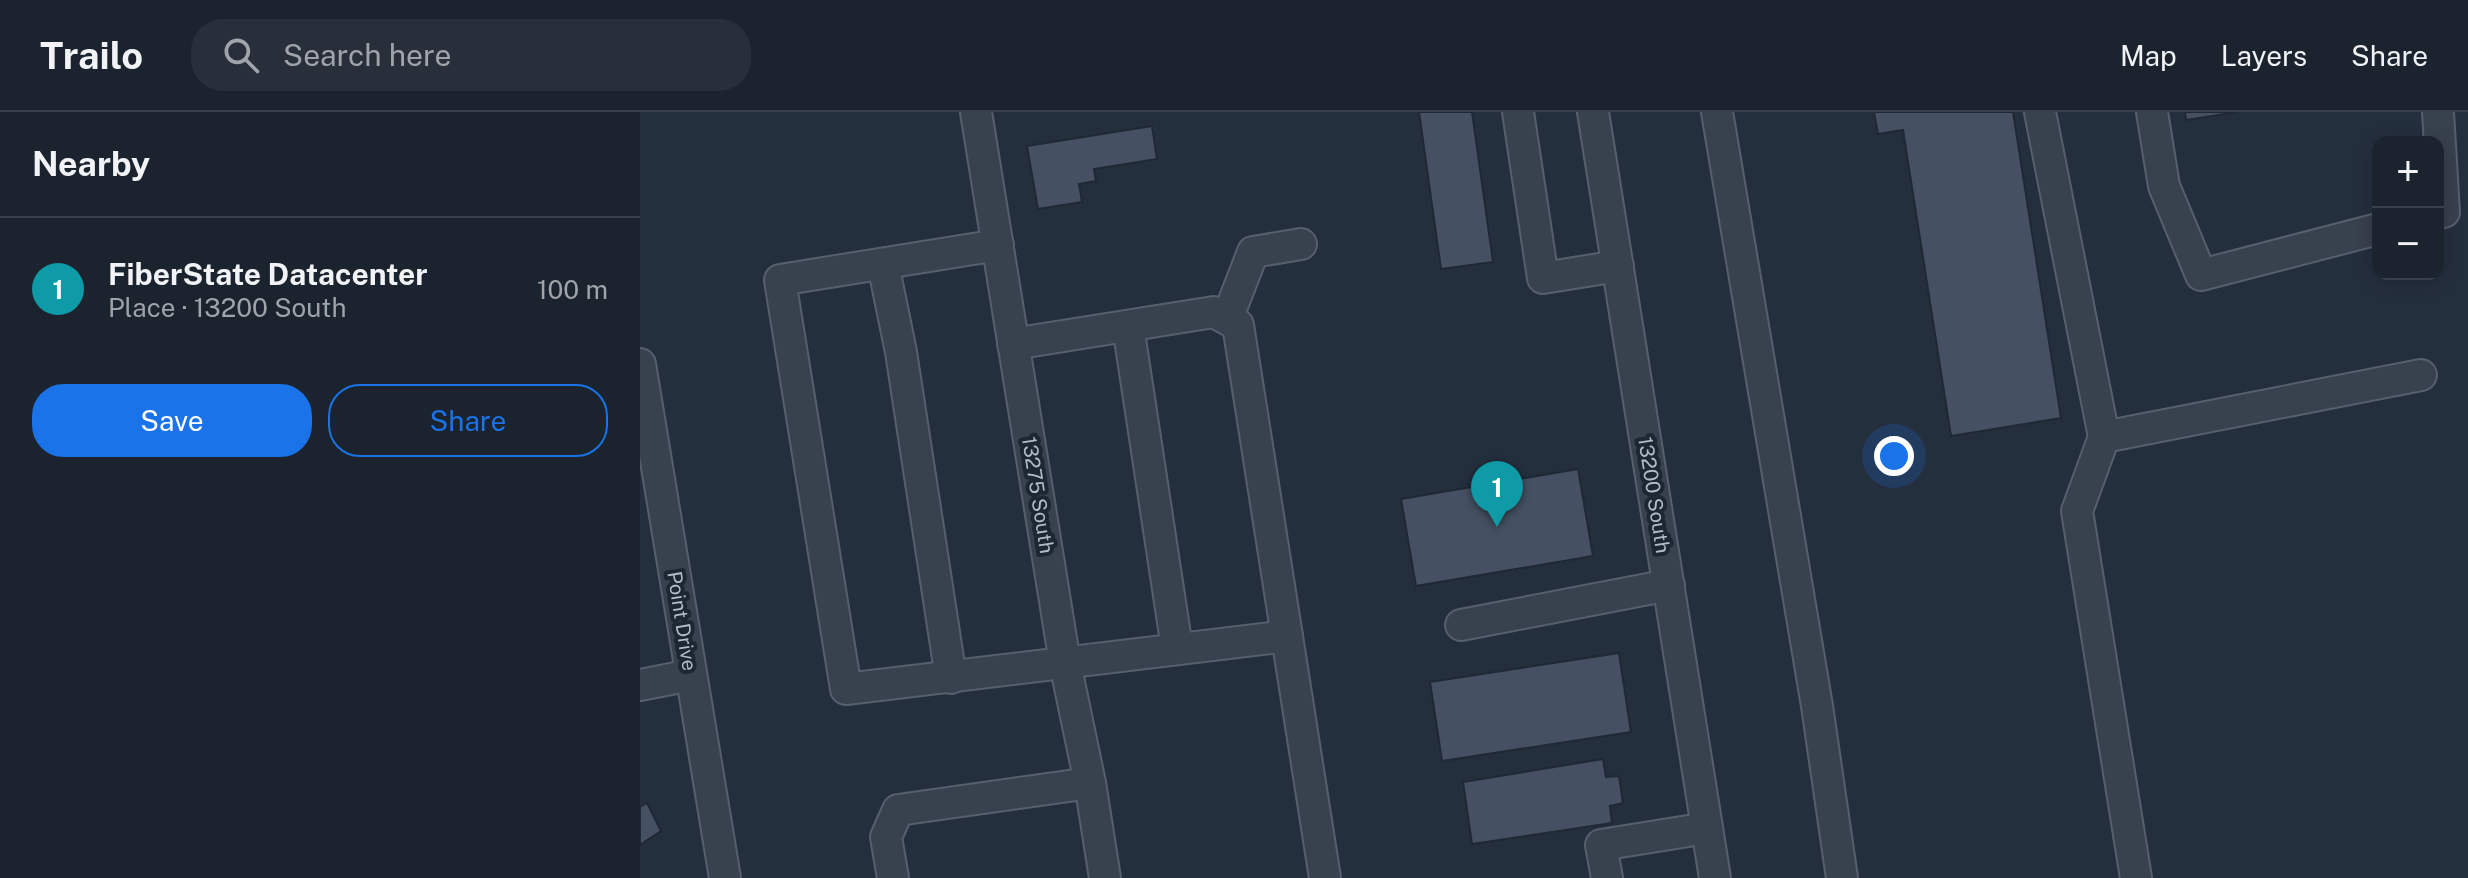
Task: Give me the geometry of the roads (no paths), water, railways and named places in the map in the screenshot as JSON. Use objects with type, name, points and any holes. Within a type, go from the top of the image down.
[{"type":"street","name":"13275 South","points":[[976,112],[1065,663],[1090,783],[1105,878]]},
{"type":"street","points":[[1518,112],[1543,278],[1618,266]]},
{"type":"street","name":"13200 South","points":[[1593,112],[1715,878]]},
{"type":"street","points":[[1717,112],[1817,706],[1842,878]]},
{"type":"street","points":[[2040,112],[2104,437],[2077,511],[2136,878]]},
{"type":"street","points":[[2152,112],[2164,186],[2201,275],[2372,231]]},
{"type":"street","points":[[2438,112],[2444,208]]},
{"type":"street","points":[[1227,319],[1253,252],[1301,244]]},
{"type":"street","points":[[998,245],[780,280],[846,689],[1287,636]]},
{"type":"street","points":[[883,264],[901,352],[951,678]]},
{"type":"street","points":[[1013,344],[1214,312],[1238,325],[1325,878]]},
{"type":"street","points":[[1128,326],[1177,648]]},
{"type":"street","name":"Point Drive","points":[[640,364],[725,878]]},
{"type":"street","points":[[2104,437],[2421,375]]},
{"type":"street","points":[[1461,625],[1669,585]]},
{"type":"street","points":[[640,685],[691,675]]},
{"type":"street","points":[[893,878],[886,837],[898,810],[1090,783]]},
{"type":"street","points":[[1607,878],[1601,845],[1707,828]]},
{"type":"place","name":"FiberState Datacenter","points":[[1497,527]]}]
